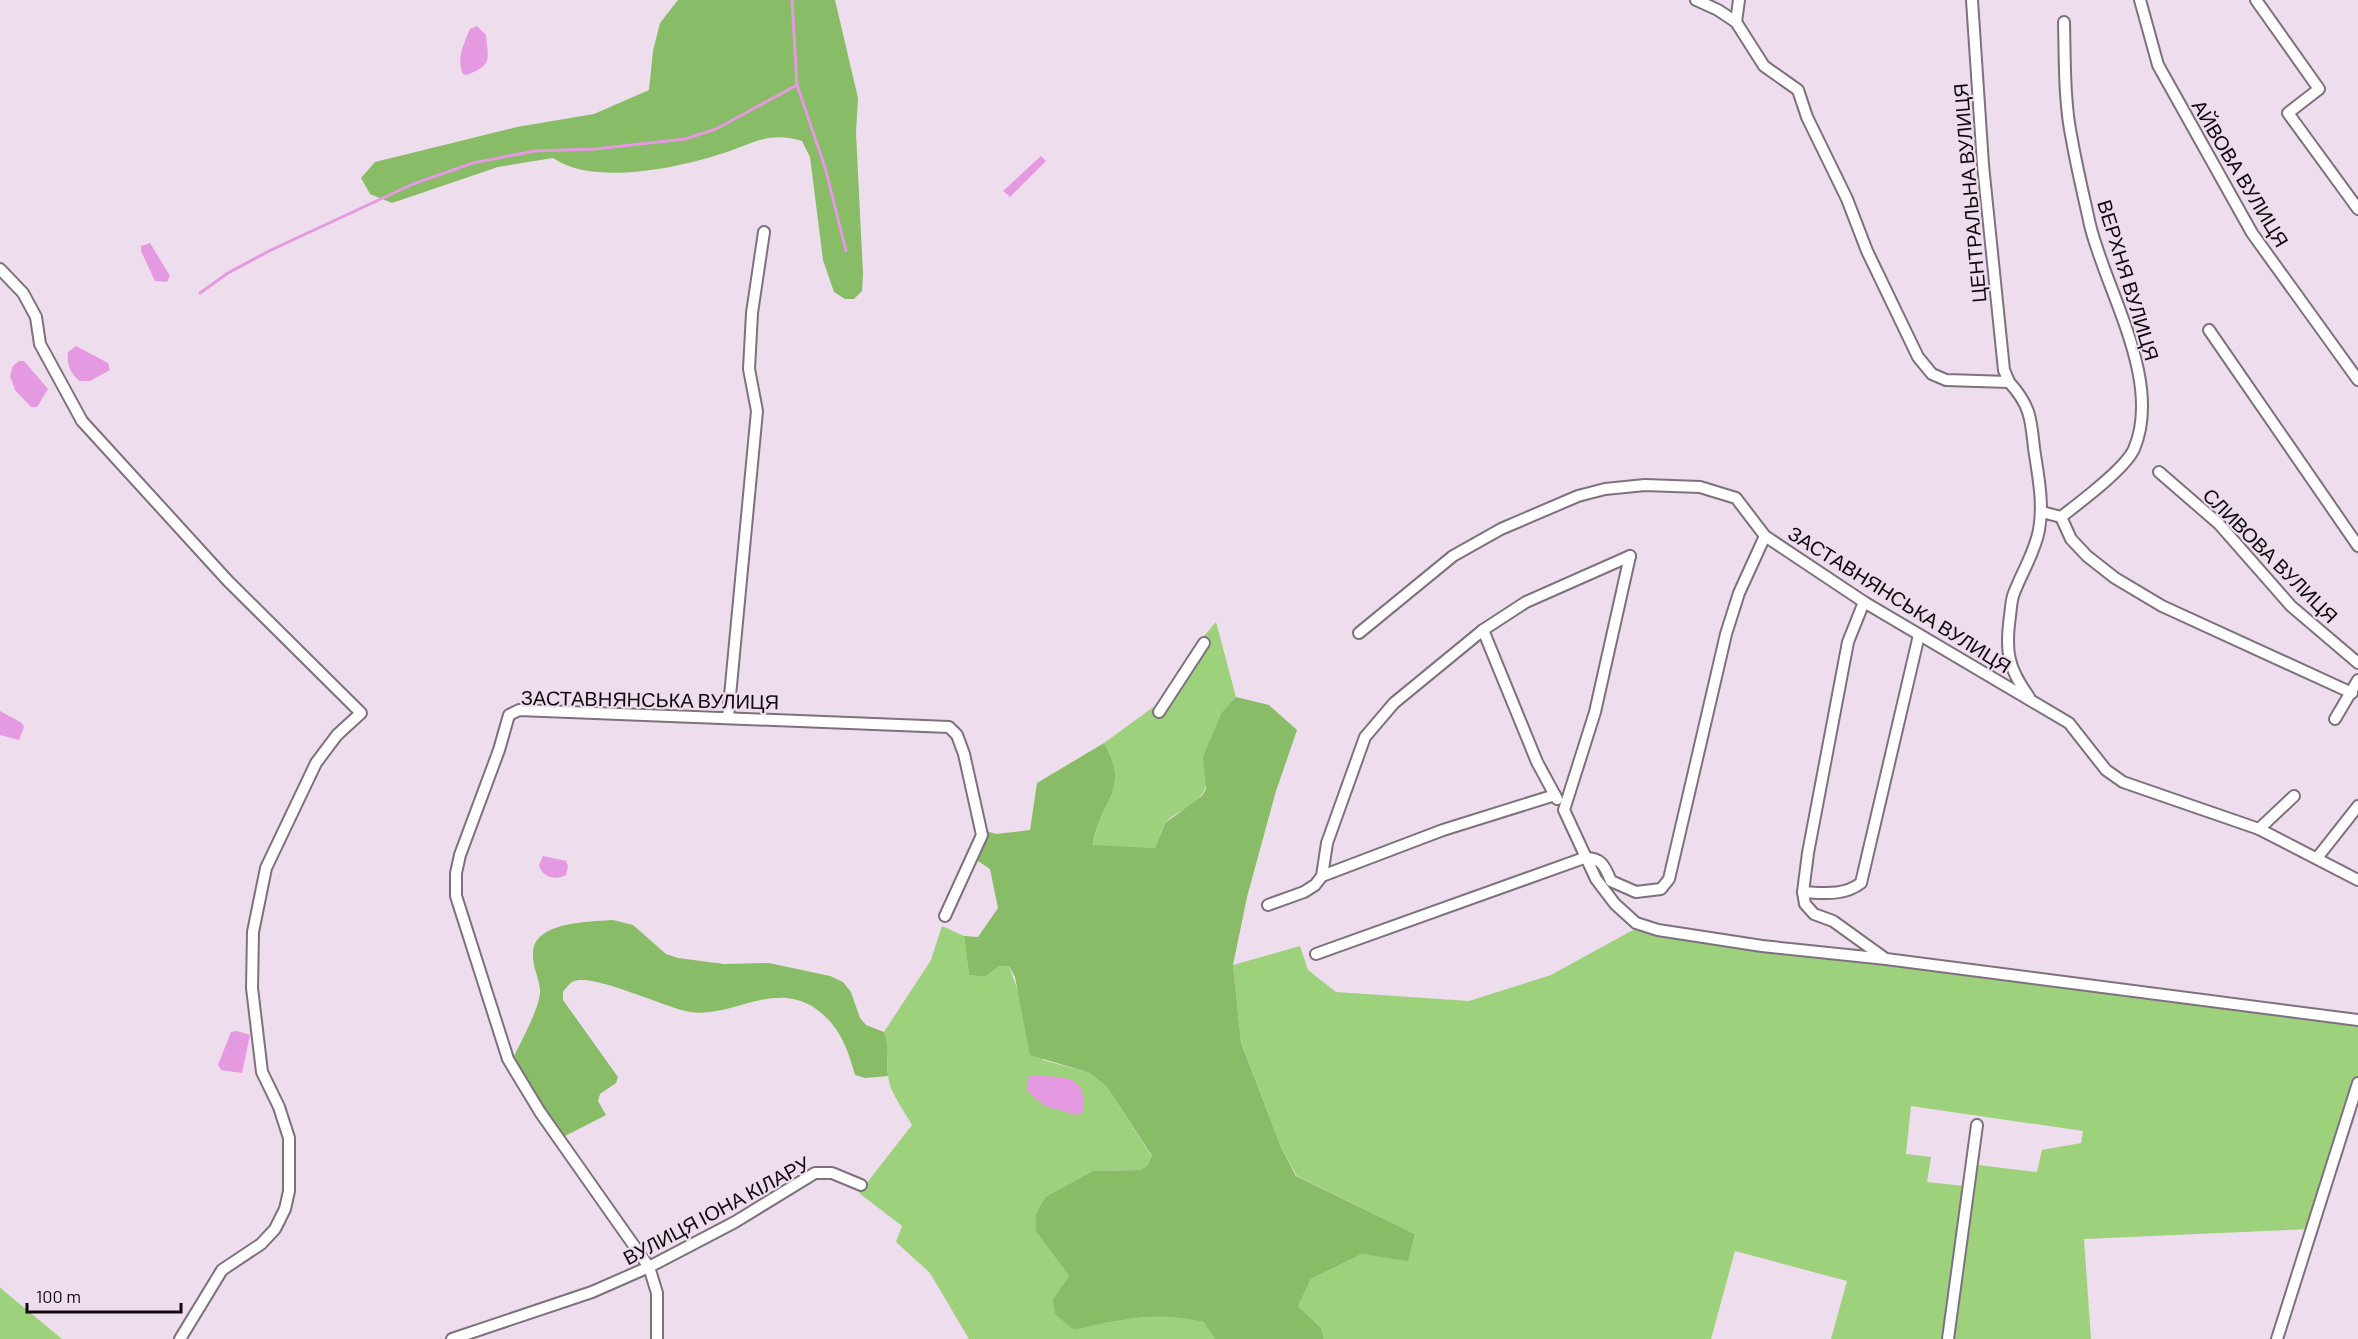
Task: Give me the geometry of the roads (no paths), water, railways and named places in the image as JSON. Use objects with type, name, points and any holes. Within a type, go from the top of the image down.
[{"type":"street","points":[[1696,0],[1718,10],[1736,22],[1764,66],[1798,90],[1807,117],[1847,199],[1867,251],[1918,357],[1932,374],[1946,380],[2008,382],[2023,397],[2031,417],[2042,512],[2032,552],[2013,596],[2007,635],[2008,656],[2014,675],[2031,700]]},
{"type":"street","points":[[1736,22],[1739,0]]},
{"type":"street","name":"ЦЕНТРАЛЬНА ВУЛИЦЯ","points":[[1972,0],[1988,219],[2004,370],[2008,382]]},
{"type":"street","name":"АЙВОВА ВУЛИЦЯ","points":[[2140,0],[2158,65],[2252,233],[2358,380]]},
{"type":"street","points":[[2256,0],[2319,88],[2288,112],[2358,209]]},
{"type":"street","name":"ВЕРХНЯ ВУЛИЦЯ","points":[[2061,517],[2097,490],[2133,450],[2141,416],[2139,379],[2134,352],[2106,278],[2090,226],[2071,139],[2064,22]]},
{"type":"street","points":[[728,717],[757,411],[749,369],[752,313],[764,232]]},
{"type":"street","points":[[0,269],[28,301],[36,317],[40,344],[82,422],[228,581],[362,712],[337,735],[316,764],[266,868],[253,932],[252,988],[262,1072],[279,1107],[289,1138],[289,1191],[285,1209],[275,1229],[261,1244],[222,1270],[180,1339]]},
{"type":"street","points":[[2209,330],[2358,546]]},
{"type":"street","name":"СЛИВОВА ВУЛИЦЯ","points":[[2159,471],[2219,524],[2291,606],[2358,663]]},
{"type":"street","name":"ЗАСТАВНЯНСЬКА ВУЛИЦЯ","points":[[1359,633],[1453,556],[1501,529],[1578,496],[1605,489],[1676,484],[1721,493],[1736,498],[1765,536],[1864,602],[2068,723],[2106,771],[2123,782],[2259,829],[2358,880]]},
{"type":"street","points":[[2042,512],[2061,517],[2071,539],[2087,556],[2115,578],[2163,606],[2352,693]]},
{"type":"street","points":[[1316,954],[1584,858],[1593,857],[1603,863],[1611,881],[1636,892],[1661,889],[1669,879],[1726,634],[1739,593],[1765,536]]},
{"type":"street","points":[[1268,905],[1304,892],[1315,885],[1322,876],[1328,843],[1365,737],[1394,703],[1483,630],[1526,602],[1630,556],[1595,712],[1563,810]]},
{"type":"street","points":[[1864,602],[1848,642],[1808,853],[1803,892],[1805,904],[1814,914],[1833,921],[1886,959]]},
{"type":"street","points":[[1483,630],[1537,762],[1563,810],[1584,858],[1615,904],[1636,923],[1658,930],[1762,946],[1886,959],[2358,1020]]},
{"type":"street","points":[[1803,892],[1838,893],[1852,890],[1861,883],[1919,635]]},
{"type":"street","points":[[1159,712],[1204,643]]},
{"type":"street","points":[[2335,719],[2358,680]]},
{"type":"street","name":"ЗАСТАВНЯНСЬКА ВУЛИЦЯ","points":[[657,1339],[657,1293],[649,1267],[540,1112],[508,1059],[456,896],[456,873],[509,715],[514,711],[728,717],[949,727],[957,735],[964,754],[982,836],[945,916]]},
{"type":"street","points":[[1322,876],[1443,830],[1555,795]]},
{"type":"street","points":[[2259,829],[2294,795]]},
{"type":"street","points":[[2317,858],[2358,806]]},
{"type":"street","points":[[2277,1339],[2358,1083]]},
{"type":"street","points":[[1948,1339],[1977,1125]]},
{"type":"street","name":"ВУЛИЦЯ ІОНА КІЛАРУ","points":[[452,1339],[592,1292],[649,1267],[735,1222],[815,1173],[832,1173],[861,1185]]},
{"type":"waterway","points":[[792,0],[797,85],[825,167],[846,251]]},
{"type":"waterway","points":[[200,293],[228,273],[271,250],[413,184],[473,163],[534,151],[595,149],[685,139],[716,129],[797,85]]}]
